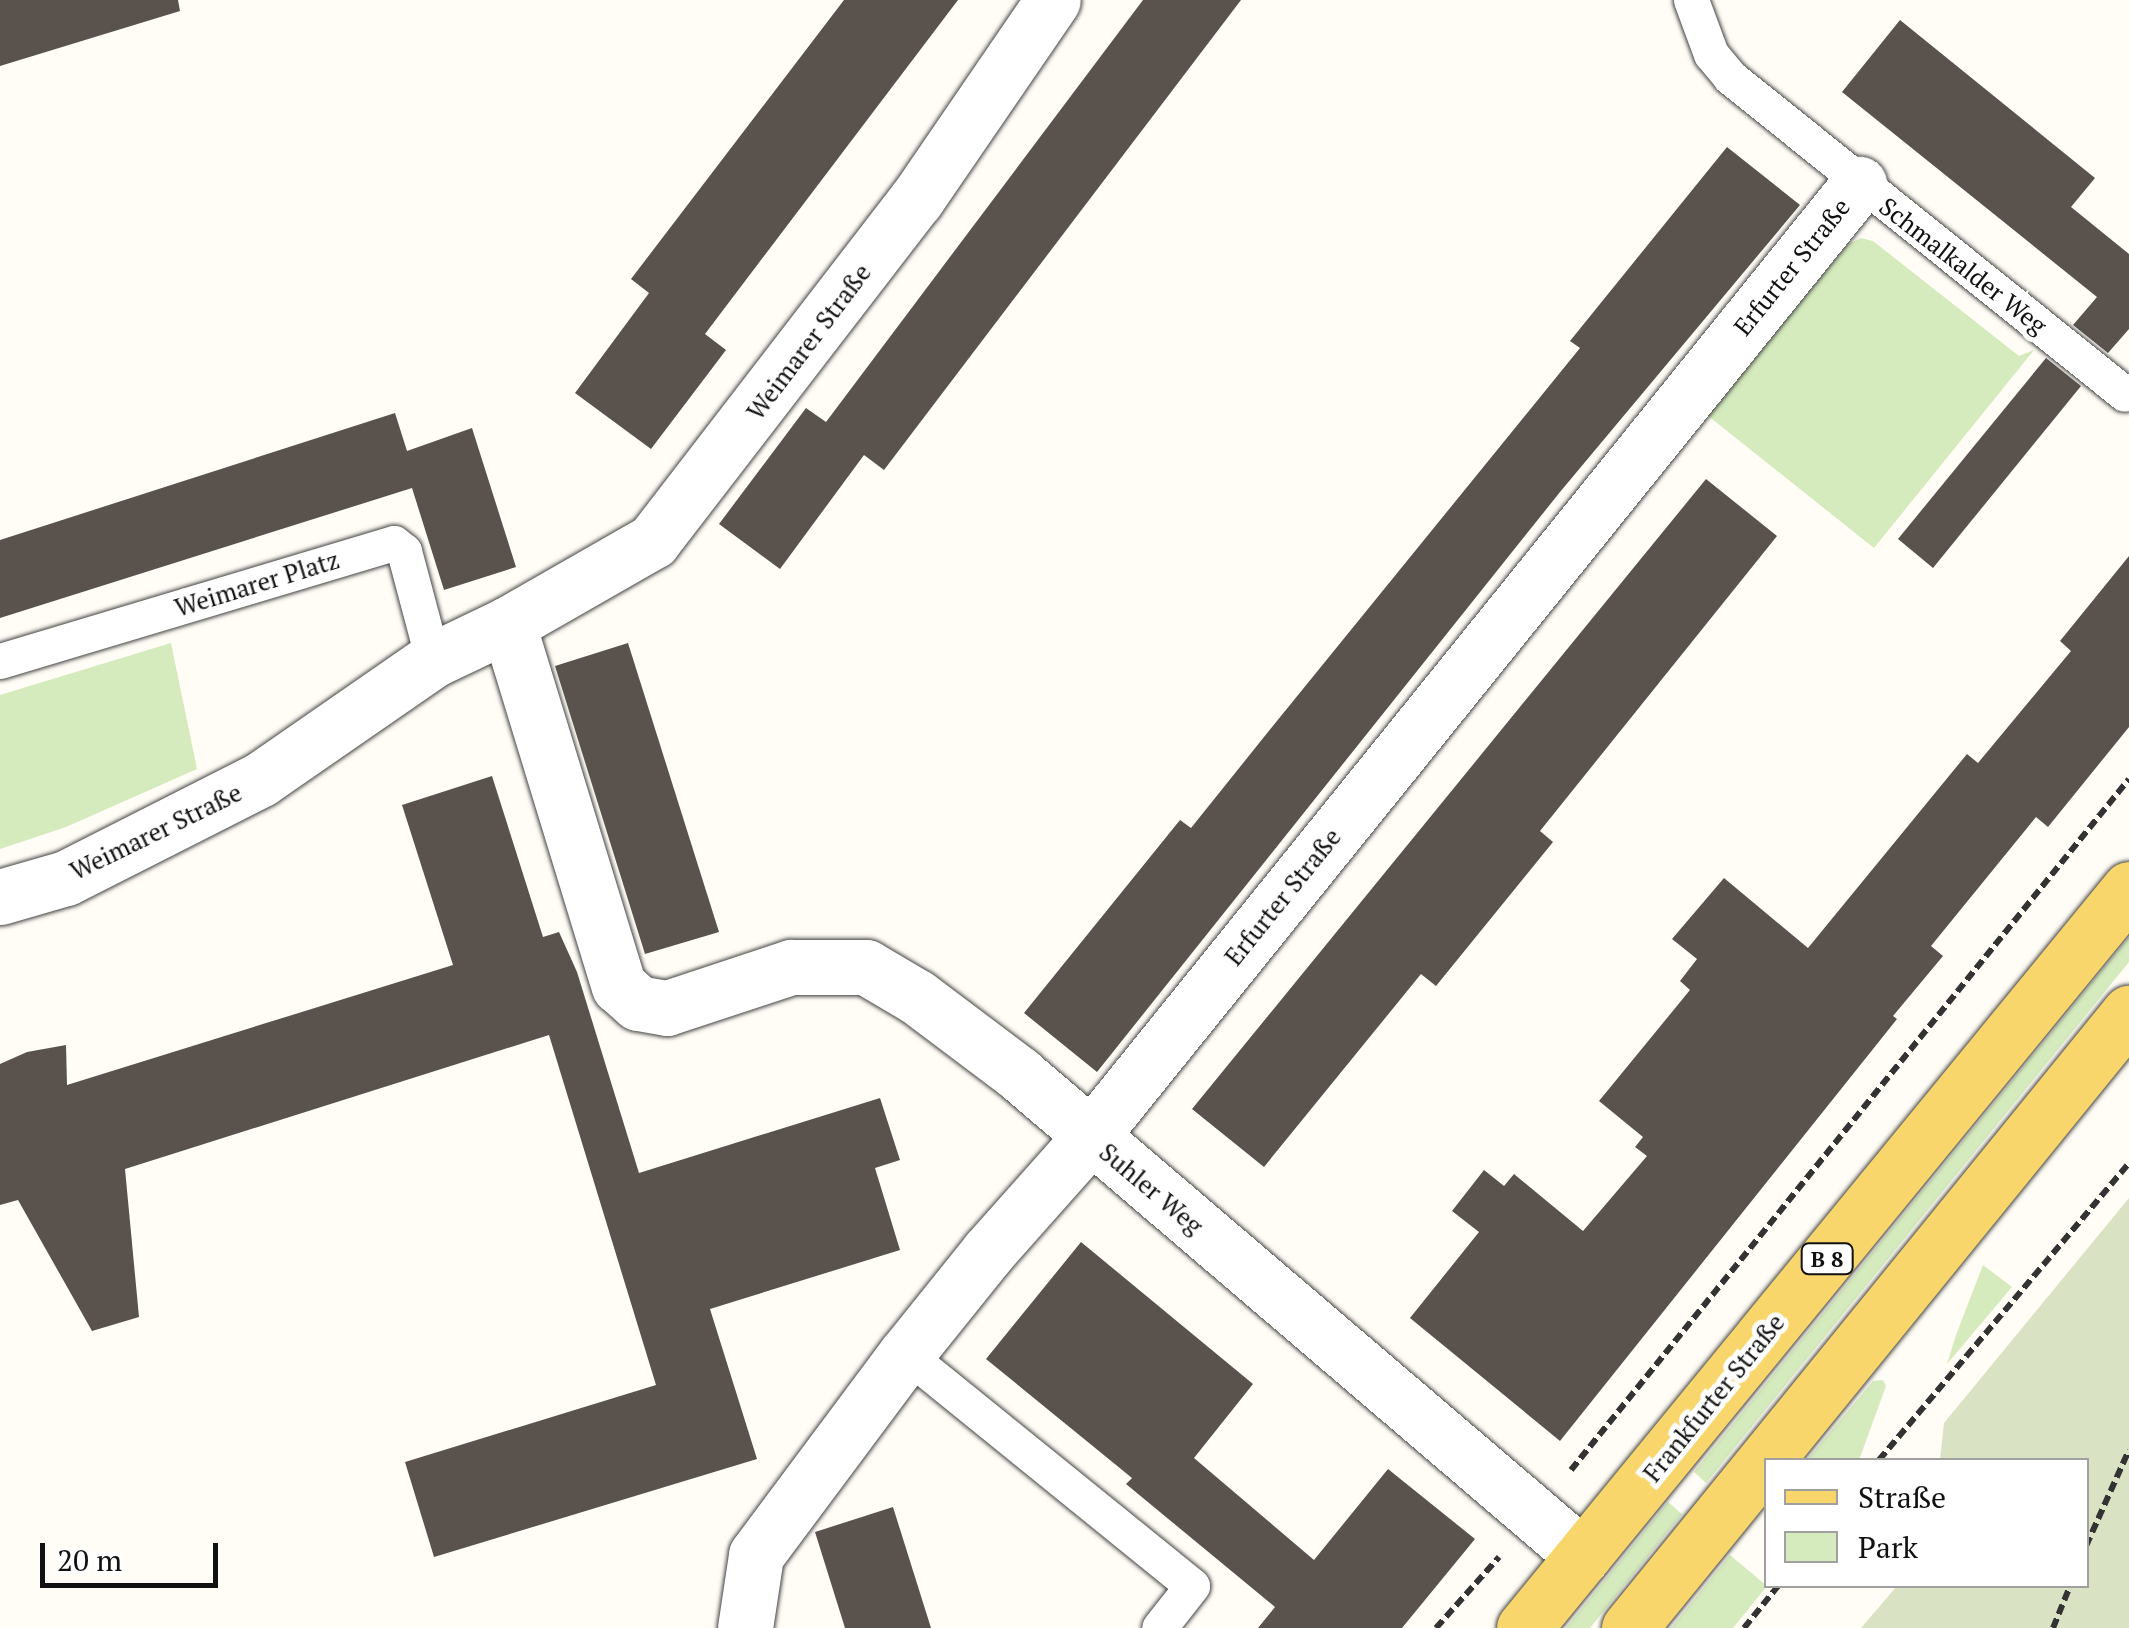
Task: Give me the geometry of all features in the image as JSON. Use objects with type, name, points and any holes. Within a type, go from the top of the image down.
[{"type":"main road","name":"Frankfurter Straße","points":[[1524,1628],[2129,888]]},
{"type":"main road","points":[[1767,1458],[2129,1013]]},
{"type":"main road","points":[[1629,1628],[1764,1462]]},
{"type":"street","name":"Weimarer Straße","points":[[0,896],[66,878],[261,780],[434,660],[508,624],[653,542],[916,200],[1053,0]]},
{"type":"street","name":"Erfurter Straße","points":[[745,1628],[756,1555],[906,1354],[988,1252],[1090,1137],[1859,184]]},
{"type":"street","name":"Suhler Weg","points":[[508,624],[618,986],[638,1003],[668,1008],[791,967],[866,967],[917,997],[1005,1063],[1584,1556]]},
{"type":"lane","name":"Schmalkalder Weg","points":[[1691,0],[1711,54],[1730,77],[2125,394]]},
{"type":"lane","name":"Weimarer Platz","points":[[0,661],[394,543],[404,551],[434,660]]},
{"type":"lane","points":[[906,1354],[1192,1586],[1158,1628]]},
{"type":"path","points":[[1436,1628],[1536,1514],[2129,779]]},
{"type":"path","points":[[1881,1458],[2129,1163]]},
{"type":"path","points":[[2089,1539],[2129,1450]]},
{"type":"path","points":[[1744,1628],[1776,1588]]},
{"type":"path","points":[[2053,1628],[2069,1588]]},
{"type":"green space","points":[[1861,238],[1873,241],[2019,356],[2034,350],[1874,548],[1707,415],[1848,244]]},
{"type":"green space","points":[[171,643],[197,769],[66,827],[0,849],[0,695]]},
{"type":"green space","points":[[2129,937],[2129,962],[1706,1483],[1694,1472]]},
{"type":"green space","points":[[2129,1198],[2129,1628],[1861,1628],[1895,1588],[2089,1588],[2089,1458],[1940,1458],[1944,1423]]},
{"type":"green space","points":[[1983,1265],[2012,1287],[1947,1364],[1956,1335]]},
{"type":"green space","points":[[1883,1380],[1886,1386],[1860,1458],[1809,1458],[1873,1381]]},
{"type":"green space","points":[[1668,1502],[1682,1514],[1590,1628],[1566,1628]]},
{"type":"green space","points":[[1730,1555],[1764,1583],[1765,1588],[1733,1628],[1671,1628]]},
{"type":"building","points":[[0,0],[178,0],[180,11],[0,66]]},
{"type":"building","points":[[844,0],[958,0],[705,334],[726,350],[651,449],[575,393],[649,293],[631,279]]},
{"type":"building","points":[[1143,0],[1241,0],[884,470],[864,455],[780,569],[719,524],[806,408],[826,422]]},
{"type":"building","points":[[1900,20],[2095,178],[2071,207],[2129,254],[2129,329],[2108,353],[2073,325],[2097,297],[1842,92]]},
{"type":"building","points":[[1727,147],[1800,205],[1560,492],[1097,1072],[1024,1013],[1180,820],[1191,828],[1580,348],[1570,341]]},
{"type":"building","points":[[2046,358],[2081,386],[1933,568],[1898,539]]},
{"type":"building","points":[[395,413],[407,451],[472,428],[516,567],[444,590],[412,488],[0,618],[0,540]]},
{"type":"building","points":[[1706,479],[1777,536],[1540,831],[1553,842],[1436,986],[1421,974],[1264,1167],[1192,1109]]},
{"type":"building","points":[[2129,556],[2129,727],[2048,827],[2036,817],[1931,946],[1943,956],[1893,1016],[1897,1019],[1560,1441],[1410,1318],[1479,1232],[1452,1211],[1484,1170],[1504,1186],[1514,1174],[1583,1231],[1647,1156],[1635,1147],[1643,1137],[1599,1101],[1690,990],[1680,981],[1697,959],[1672,939],[1724,878],[1808,948],[1967,754],[1978,763],[2071,651],[2060,641]]},
{"type":"building","points":[[628,643],[719,932],[645,954],[555,666]]},
{"type":"building","points":[[492,776],[543,937],[559,932],[577,972],[639,1173],[880,1098],[900,1160],[875,1168],[900,1250],[710,1309],[757,1459],[434,1557],[405,1462],[656,1385],[549,1035],[125,1169],[139,1317],[92,1331],[18,1200],[0,1205],[0,1064],[27,1052],[66,1045],[67,1085],[453,965],[402,805]]},
{"type":"building","points":[[1081,1242],[1253,1384],[1194,1458],[1314,1560],[1388,1469],[1475,1539],[1402,1628],[1258,1628],[1275,1607],[1126,1484],[1132,1478],[986,1359]]},
{"type":"building","points":[[893,1507],[931,1628],[845,1628],[815,1532]]}]
